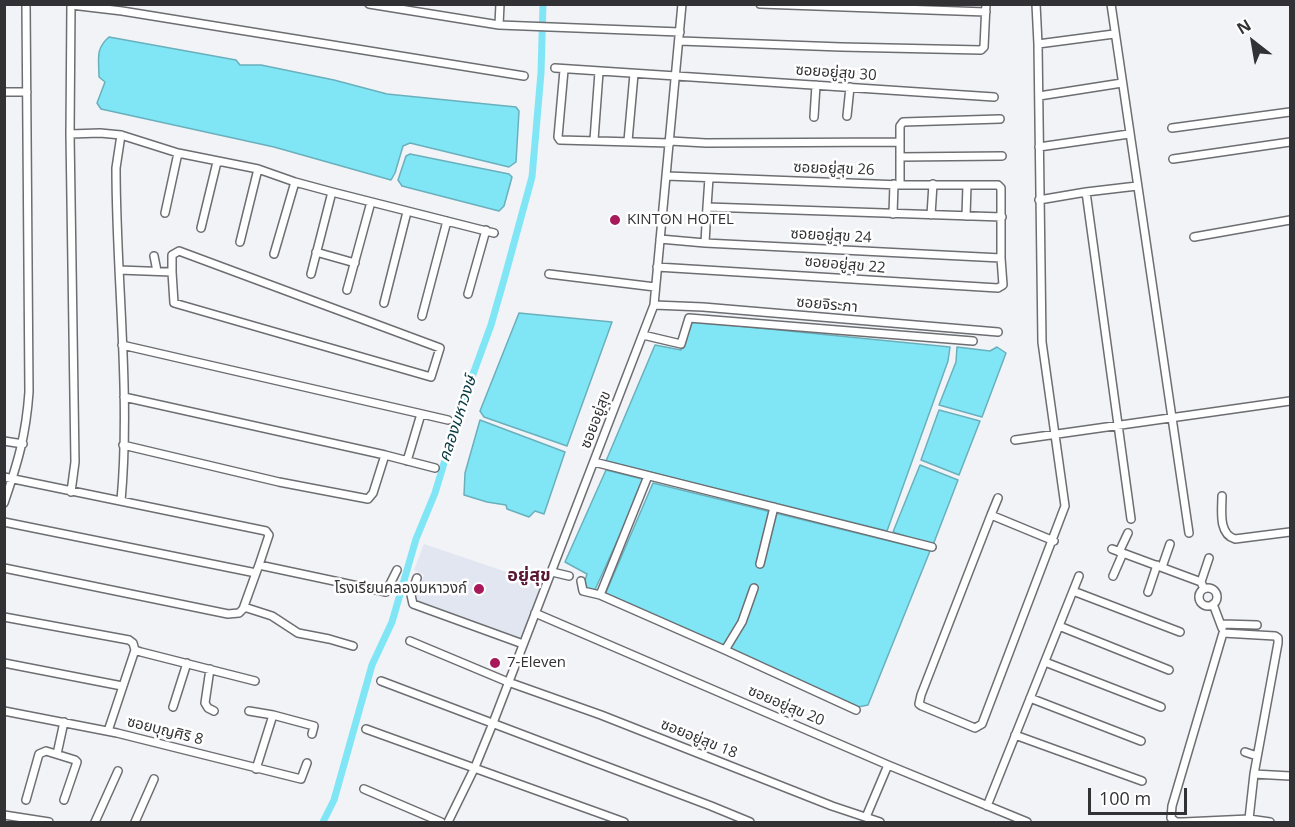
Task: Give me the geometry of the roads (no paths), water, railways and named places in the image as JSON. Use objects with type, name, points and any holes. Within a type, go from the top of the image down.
[{"type":"street","points":[[4,503],[8,478],[21,450],[27,425],[29,392],[26,4]]},
{"type":"street","points":[[369,4],[499,25],[680,32]]},
{"type":"street","points":[[499,25],[500,4]]},
{"type":"street","name":"ซอยอยู่สุข","points":[[448,822],[475,768],[493,723],[654,305],[682,4]]},
{"type":"street","points":[[680,41],[981,50],[984,47],[986,8],[760,4]]},
{"type":"street","points":[[998,498],[919,704],[975,728],[982,724],[1065,506],[1042,342],[1036,4]]},
{"type":"street","points":[[1111,4],[1189,533]]},
{"type":"street","points":[[71,492],[75,465],[70,134],[71,5],[122,11],[524,76]]},
{"type":"street","points":[[1038,44],[1114,34]]},
{"type":"street","name":"ซอยอยู่สุข 30","points":[[555,69],[994,97]]},
{"type":"street","points":[[564,70],[559,138],[561,140],[706,143],[900,142]]},
{"type":"street","points":[[594,140],[599,72]]},
{"type":"street","points":[[628,141],[634,74]]},
{"type":"street","points":[[1039,96],[1122,83]]},
{"type":"street","points":[[814,117],[816,85]]},
{"type":"street","points":[[847,116],[850,87]]},
{"type":"street","points":[[4,92],[27,92]]},
{"type":"street","points":[[1172,128],[1290,112]]},
{"type":"street","points":[[893,214],[900,157],[900,126],[903,122],[1000,119]]},
{"type":"street","points":[[70,134],[121,135],[178,153],[258,169],[295,182],[490,232],[468,294]]},
{"type":"street","points":[[1039,147],[1129,134]]},
{"type":"street","points":[[121,135],[116,168],[124,397],[121,501]]},
{"type":"street","points":[[1173,159],[1290,142]]},
{"type":"street","points":[[165,213],[178,153]]},
{"type":"street","points":[[900,157],[1002,156]]},
{"type":"street","points":[[201,228],[217,162]]},
{"type":"street","points":[[240,242],[258,169]]},
{"type":"street","name":"ซอยอยู่สุข 26","points":[[667,176],[1000,186],[1002,217]]},
{"type":"street","points":[[705,243],[709,178]]},
{"type":"street","points":[[274,254],[295,182]]},
{"type":"street","points":[[931,215],[933,184]]},
{"type":"street","points":[[966,216],[967,184]]},
{"type":"street","points":[[1040,201],[1086,192],[1137,186]]},
{"type":"street","points":[[311,274],[332,192]]},
{"type":"street","points":[[1086,192],[1131,519]]},
{"type":"street","points":[[347,290],[371,202]]},
{"type":"street","points":[[707,207],[1002,217],[1001,258]]},
{"type":"street","points":[[384,303],[408,212]]},
{"type":"street","points":[[1194,237],[1290,220]]},
{"type":"street","points":[[422,316],[447,222]]},
{"type":"street","name":"ซอยอยู่สุข 24","points":[[660,239],[1001,258]]},
{"type":"street","points":[[179,251],[440,348],[431,377],[174,303],[172,272],[172,255],[179,251]]},
{"type":"street","points":[[316,252],[355,263]]},
{"type":"street","points":[[154,256],[157,271]]},
{"type":"street","name":"ซอยอยู่สุข 22","points":[[657,267],[998,288],[1003,285],[1001,258]]},
{"type":"street","points":[[119,270],[172,272]]},
{"type":"street","points":[[549,274],[655,287]]},
{"type":"street","name":"ซอยจิระภา","points":[[654,305],[703,307],[998,332]]},
{"type":"street","points":[[643,335],[681,344],[689,318],[973,341]]},
{"type":"street","points":[[122,345],[448,420]]},
{"type":"street","points":[[124,397],[435,468]]},
{"type":"street","points":[[1015,440],[1290,401]]},
{"type":"street","points":[[407,460],[421,414]]},
{"type":"street","points":[[4,441],[21,450]]},
{"type":"street","points":[[123,445],[279,482],[368,499],[374,493],[385,455]]},
{"type":"street","points":[[594,462],[932,547]]},
{"type":"street","points":[[600,596],[648,476]]},
{"type":"street","points":[[4,568],[228,614],[239,613],[244,607],[269,535],[266,531],[8,478]]},
{"type":"street","points":[[1222,496],[1224,531],[1228,537],[1234,539],[1290,532]]},
{"type":"street","points":[[760,564],[774,507]]},
{"type":"street","points":[[991,515],[1053,541]]},
{"type":"street","points":[[4,522],[256,573]]},
{"type":"street","points":[[1113,576],[1118,551],[1128,533]]},
{"type":"street","points":[[1148,592],[1170,544]]},
{"type":"street","points":[[1118,551],[1211,588],[1217,597],[1213,604]]},
{"type":"street","points":[[1209,558],[1199,596],[1202,603],[1213,604]]},
{"type":"street","points":[[259,565],[386,591],[397,570]]},
{"type":"street","points":[[552,572],[569,576]]},
{"type":"street","points":[[987,806],[1079,576]]},
{"type":"street","points":[[417,578],[411,595],[412,604],[523,644]]},
{"type":"street","points":[[581,581],[583,591],[600,596],[725,650],[856,710]]},
{"type":"street","points":[[725,650],[742,622],[754,588]]},
{"type":"street","points":[[1073,591],[1180,632]]},
{"type":"street","points":[[1213,604],[1222,624],[1223,633],[1172,806],[1171,818],[1176,822],[1270,822]]},
{"type":"street","points":[[244,607],[272,616],[298,633],[352,646]]},
{"type":"street","name":"ซอยอยู่สุข 20","points":[[535,613],[888,765],[1027,822]]},
{"type":"street","points":[[4,617],[129,640],[133,643],[135,650],[108,731]]},
{"type":"street","points":[[1222,624],[1257,625]]},
{"type":"street","points":[[1059,626],[1169,670]]},
{"type":"street","points":[[1223,633],[1269,635],[1278,638],[1254,774],[1249,821]]},
{"type":"street","name":"ซอยอยู่สุข 18","points":[[410,641],[508,682],[610,719],[832,806],[880,822]]},
{"type":"street","points":[[135,650],[255,681]]},
{"type":"street","points":[[1045,662],[1161,707]]},
{"type":"street","points":[[4,663],[122,686]]},
{"type":"street","points":[[173,707],[187,663]]},
{"type":"street","points":[[210,669],[205,703],[214,711]]},
{"type":"street","points":[[381,681],[750,822]]},
{"type":"street","points":[[1030,698],[1141,741]]},
{"type":"street","name":"ซอยบุญศิริ 8","points":[[4,711],[108,731],[301,780],[307,763]]},
{"type":"street","points":[[249,711],[314,726],[312,734]]},
{"type":"street","points":[[256,769],[273,715]]},
{"type":"street","points":[[57,754],[64,722]]},
{"type":"street","points":[[366,729],[624,822]]},
{"type":"street","points":[[1015,735],[1142,781]]},
{"type":"street","points":[[26,800],[39,754],[46,751],[77,762],[64,800]]},
{"type":"street","points":[[1245,752],[1257,756]]},
{"type":"street","points":[[866,817],[888,765]]},
{"type":"street","points":[[95,822],[118,771]]},
{"type":"street","points":[[1254,774],[1290,776]]},
{"type":"street","points":[[135,822],[154,779]]},
{"type":"street","points":[[363,789],[441,822]]},
{"type":"street","points":[[4,815],[49,822]]},
{"type":"water","points":[[109,37],[236,60],[240,65],[261,65],[387,94],[516,107],[519,111],[516,162],[509,167],[410,143],[403,146],[391,180],[274,147],[101,109],[97,103],[105,82],[99,77],[99,55]]},
{"type":"water","points":[[410,154],[509,174],[512,177],[504,206],[499,211],[402,186],[398,180],[406,156]]},
{"type":"water","points":[[519,313],[612,322],[567,446],[484,417],[480,411]]},
{"type":"water","points":[[688,321],[950,347],[948,361],[887,531],[606,461],[655,345],[681,350]]},
{"type":"water","points":[[957,347],[990,351],[997,347],[1006,353],[982,417],[939,405],[956,362]]},
{"type":"water","points":[[939,410],[980,421],[959,475],[921,460]]},
{"type":"water","points":[[480,420],[565,452],[544,514],[535,511],[529,517],[507,509],[506,505],[464,495],[465,473]]},
{"type":"water","points":[[920,465],[958,480],[933,545],[893,532]]},
{"type":"water","points":[[606,470],[642,479],[643,484],[594,592],[583,587],[587,574],[565,562]]},
{"type":"water","points":[[653,483],[930,551],[868,705],[858,707],[604,597]]},
{"type":"waterway","name":"คลองมหาวงษ์","points":[[323,822],[334,800],[372,665],[392,622],[416,539],[435,493],[461,407],[491,325],[532,177],[541,73],[543,4]]},
{"type":"place","name":"KINTON HOTEL","points":[[615,220]]},
{"type":"place","name":"โรงเรียนคลองมหาวงก์","points":[[479,589]]},
{"type":"place","name":"7-Eleven","points":[[495,663]]},
{"type":"district","name":"อยู่สุข","points":[[529,576]]}]
